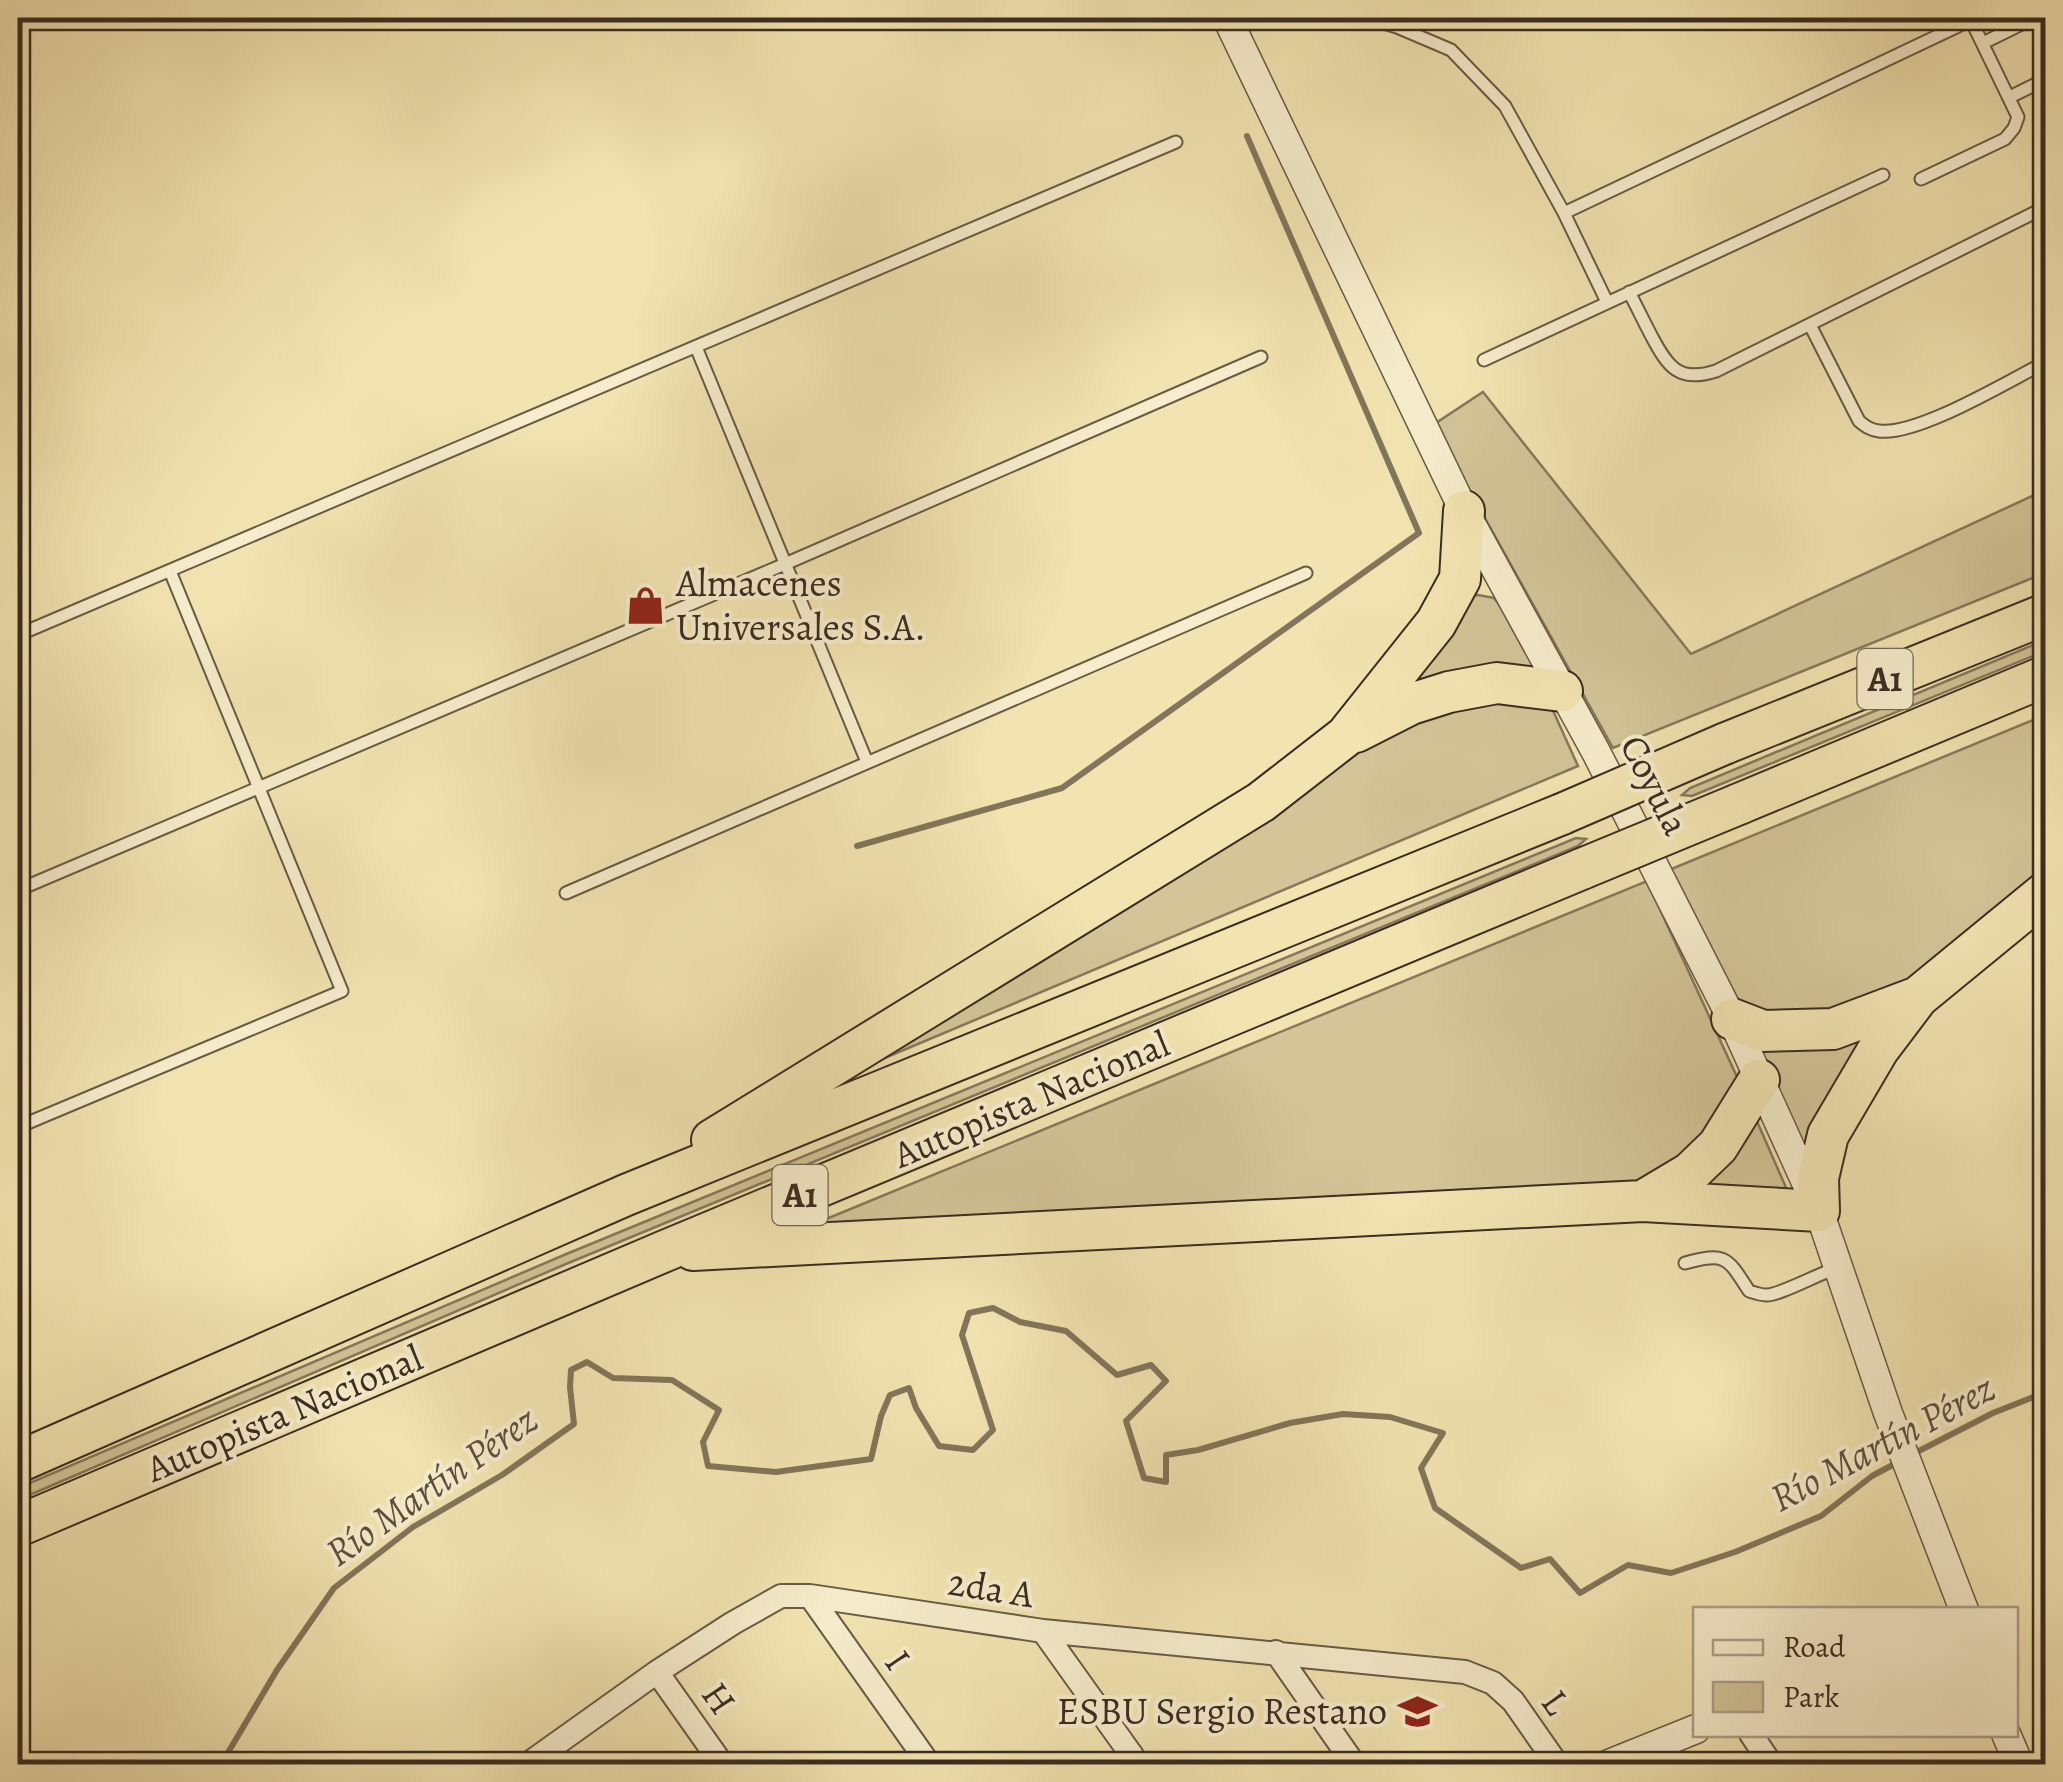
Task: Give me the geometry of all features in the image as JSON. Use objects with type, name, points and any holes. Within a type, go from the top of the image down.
[{"type":"highway","points":[[1346,736],[1436,623],[1460,579],[1464,510]]},
{"type":"highway","name":"Autopista Nacional","points":[[18,1462],[626,1194],[2046,614]]},
{"type":"highway","name":"Autopista Nacional","points":[[18,1526],[664,1251],[2046,676]]},
{"type":"highway","points":[[626,1194],[1261,802],[1346,736],[1411,704],[1449,692],[1498,683],[1562,690]]},
{"type":"highway","points":[[664,1251],[1643,1201],[1818,1210],[1818,1178],[1828,1135],[1878,1050],[1918,997],[2046,892]]},
{"type":"highway","points":[[1732,1019],[1763,1031],[1833,1028],[1918,997]]},
{"type":"highway","points":[[1643,1201],[1690,1173],[1718,1146],[1759,1080]]},
{"type":"street","name":"Coyula","points":[[1227,18],[1464,510],[1596,752],[1732,1019],[1818,1210],[1888,1413],[1963,1607]]},
{"type":"street","name":"2da A","points":[[528,1764],[658,1672],[780,1596],[810,1596],[1043,1631],[1465,1672],[1493,1683]]},
{"type":"street","name":"I","points":[[810,1596],[929,1764]]},
{"type":"street","points":[[1043,1631],[1138,1764]]},
{"type":"street","points":[[1276,1652],[1354,1764]]},
{"type":"street","name":"H","points":[[658,1672],[722,1764]]},
{"type":"street","name":"L","points":[[1493,1683],[1513,1701],[1557,1764]]},
{"type":"street","points":[[1608,1764],[1693,1730]]},
{"type":"street","points":[[1753,1737],[1772,1764]]},
{"type":"street","points":[[2007,1737],[2019,1764]]},
{"type":"lane","points":[[1366,18],[1451,50],[1506,106],[1607,302]]},
{"type":"lane","points":[[1983,43],[2034,18]]},
{"type":"lane","points":[[1564,213],[1971,19],[2018,117],[2004,139],[1921,178]]},
{"type":"lane","points":[[2010,97],[2046,80]]},
{"type":"lane","points":[[18,636],[1176,142]]},
{"type":"lane","points":[[1484,360],[1884,175]]},
{"type":"lane","points":[[1630,292],[1665,360],[1688,376],[1701,376],[1716,372],[2046,207]]},
{"type":"lane","points":[[1810,325],[1858,421],[1881,432],[1940,416],[2046,362]]},
{"type":"lane","points":[[696,347],[867,762]]},
{"type":"lane","points":[[18,890],[1261,357]]},
{"type":"lane","points":[[18,1127],[342,992],[170,570]]},
{"type":"lane","points":[[566,894],[1306,572]]},
{"type":"lane","points":[[1685,1263],[1710,1256],[1722,1258],[1736,1270],[1749,1291],[1764,1295],[1777,1294],[1837,1268]]},
{"type":"green space","points":[[1483,392],[1691,654],[2045,490],[2045,573],[1613,748],[1433,425]]},
{"type":"green space","points":[[1463,597],[1494,598],[1542,674],[1382,703]]},
{"type":"green space","points":[[2045,640],[2045,651],[1692,796],[1682,795],[1690,788]]},
{"type":"green space","points":[[1471,700],[1550,704],[1578,766],[823,1084],[1353,746]]},
{"type":"green space","points":[[2045,715],[2045,880],[1902,994],[1825,1018],[1733,1008],[1669,870]]},
{"type":"green space","points":[[1576,838],[1586,839],[1578,846],[566,1264],[18,1500],[18,1488],[564,1255]]},
{"type":"green space","points":[[1647,881],[1737,1077],[1723,1125],[1635,1190],[814,1224]]},
{"type":"green space","points":[[1889,1021],[1811,1174],[1748,1035]]},
{"type":"green space","points":[[1752,1110],[1791,1199],[1683,1188]]},
{"type":"waterway","points":[[857,846],[1062,788],[1419,533],[1247,136]]},
{"type":"waterway","name":"Río Martín Pérez","points":[[218,1764],[334,1588],[413,1527],[502,1475],[574,1424],[571,1370],[587,1362],[613,1378],[672,1380],[719,1410],[703,1442],[708,1466],[776,1472],[871,1459],[890,1395],[909,1388],[939,1446],[973,1450],[993,1430],[962,1335],[969,1313],[993,1308],[1020,1322],[1066,1331],[1117,1375],[1151,1365],[1166,1381],[1126,1421],[1144,1478],[1166,1482],[1166,1455],[1198,1450],[1290,1423],[1343,1414],[1390,1417],[1443,1433],[1421,1468],[1435,1508],[1521,1568],[1550,1559],[1580,1593],[1628,1565],[1671,1573],[1735,1552],[1821,1516],[1872,1476],[1900,1461]]},
{"type":"waterway","name":"Río Martín Pérez","points":[[1911,1455],[1993,1413],[2046,1392]]},
{"type":"place","name":"Almacenes Universales S.A.","points":[[646,605]]},
{"type":"place","name":"ESBU Sergio Restano","points":[[1417,1711]]}]
